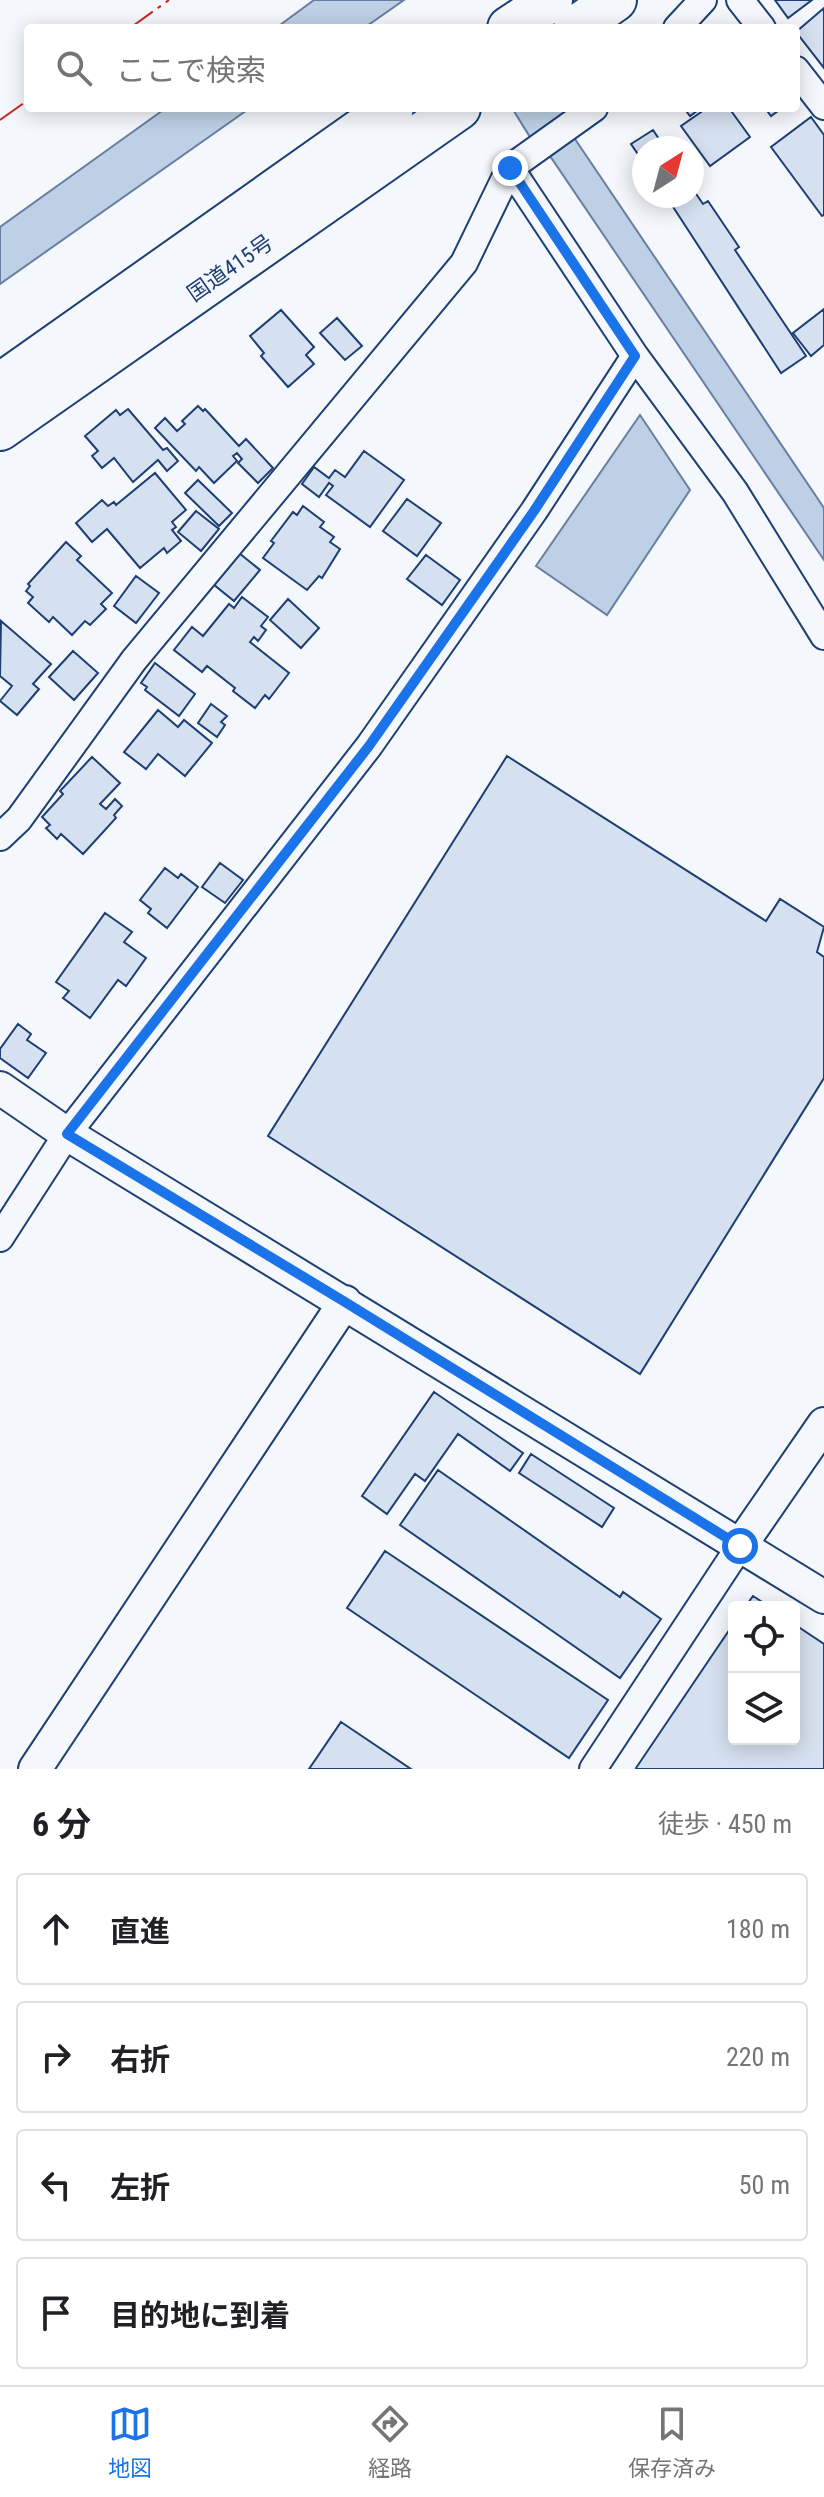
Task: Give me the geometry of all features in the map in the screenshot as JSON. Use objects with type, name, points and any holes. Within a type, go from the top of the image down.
[{"type":"highway","points":[[515,24],[551,0]]},
{"type":"highway","points":[[581,24],[615,0]]},
{"type":"highway","name":"国道415号","points":[[0,385],[386,112]]},
{"type":"highway","name":"国道415号","points":[[0,429],[453,112]]},
{"type":"street","points":[[681,24],[703,0]]},
{"type":"street","points":[[740,0],[759,24]]},
{"type":"street","points":[[800,75],[824,106]]},
{"type":"street","points":[[0,837],[19,819],[134,660],[464,263],[510,168],[588,112]]},
{"type":"street","points":[[510,168],[635,356],[735,492],[824,636]]},
{"type":"street","points":[[0,1238],[67,1134],[369,746],[534,511],[635,356]]},
{"type":"street","points":[[0,1088],[67,1134],[824,1597]]},
{"type":"street","points":[[35,1769],[345,1302]]},
{"type":"street","points":[[593,1769],[824,1424]]},
{"type":"water","points":[[314,0],[404,0],[370,24],[281,24]]},
{"type":"water","points":[[160,112],[244,112],[0,284],[0,227]]},
{"type":"water","points":[[514,112],[564,112],[575,139],[824,508],[824,560],[552,159],[530,137]]},
{"type":"water","points":[[640,415],[690,490],[607,615],[536,566]]},
{"type":"building","points":[[775,0],[812,0],[788,18]]},
{"type":"building","points":[[824,8],[824,68],[800,37],[800,29]]},
{"type":"building","points":[[701,112],[732,112],[750,137],[710,166],[704,158],[704,136],[688,136],[681,126]]},
{"type":"building","points":[[811,117],[824,135],[822,216],[771,147]]},
{"type":"building","points":[[653,130],[657,136],[644,136]]},
{"type":"building","points":[[708,201],[739,247],[735,250],[806,356],[781,373],[674,208],[704,208]]},
{"type":"building","points":[[824,309],[824,345],[811,356],[793,333]]},
{"type":"building","points":[[281,310],[314,347],[306,355],[314,364],[288,387],[261,356],[264,353],[250,336]]},
{"type":"building","points":[[337,318],[362,346],[345,360],[320,333]]},
{"type":"building","points":[[198,406],[203,411],[205,409],[239,446],[246,439],[273,468],[258,483],[238,463],[242,459],[237,453],[233,456],[237,461],[214,483],[199,467],[196,471],[155,428],[165,418],[177,431],[185,424],[182,421]]},
{"type":"building","points":[[128,409],[163,450],[167,448],[178,461],[167,471],[158,460],[133,482],[114,458],[102,468],[92,456],[98,451],[85,436],[116,410],[120,415]]},
{"type":"building","points":[[364,451],[404,480],[370,527],[326,495],[333,486],[329,483],[319,497],[302,484],[314,467],[329,478],[335,470],[345,477]]},
{"type":"building","points":[[155,473],[186,510],[172,522],[176,527],[172,530],[181,541],[167,553],[164,548],[140,568],[107,529],[92,542],[76,523],[102,500],[108,506],[114,502],[116,505]]},
{"type":"building","points":[[198,480],[232,513],[219,526],[185,493]]},
{"type":"building","points":[[407,499],[441,523],[417,556],[383,531]]},
{"type":"building","points":[[303,506],[324,522],[320,527],[334,537],[330,542],[340,549],[322,578],[319,576],[307,590],[263,558],[274,543],[271,541],[293,512],[297,515]]},
{"type":"building","points":[[196,511],[219,529],[201,551],[178,532]]},
{"type":"building","points":[[66,542],[81,556],[77,560],[112,593],[101,604],[106,609],[90,625],[85,621],[72,635],[53,617],[49,622],[28,603],[33,597],[26,591],[30,586],[28,584]]},
{"type":"building","points":[[239,553],[260,570],[234,601],[213,584]]},
{"type":"building","points":[[426,555],[460,580],[442,605],[407,579]]},
{"type":"building","points":[[136,576],[159,593],[136,623],[114,606]]},
{"type":"building","points":[[242,597],[268,617],[261,626],[266,630],[258,641],[254,637],[250,642],[289,673],[269,699],[265,695],[255,708],[207,666],[202,672],[174,650],[192,627],[203,636],[229,604],[234,608]]},
{"type":"building","points":[[288,599],[319,628],[301,648],[270,620]]},
{"type":"building","points":[[1,621],[51,664],[33,684],[39,689],[17,715],[0,701],[12,686],[0,676]]},
{"type":"building","points":[[73,651],[98,673],[74,700],[49,677]]},
{"type":"building","points":[[155,663],[195,694],[179,716],[145,690],[147,687],[141,683]]},
{"type":"building","points":[[211,704],[227,716],[221,722],[225,725],[217,737],[198,723]]},
{"type":"building","points":[[158,710],[178,727],[184,720],[212,743],[185,776],[158,754],[146,769],[124,752]]},
{"type":"building","points":[[507,756],[766,921],[780,899],[824,927],[817,952],[824,957],[824,1078],[640,1374],[268,1136]]},
{"type":"building","points":[[92,757],[120,783],[100,804],[106,809],[115,799],[122,806],[114,815],[116,818],[83,854],[61,834],[57,839],[46,828],[50,825],[42,817],[63,794],[60,791]]},
{"type":"building","points":[[220,863],[243,880],[225,903],[202,887]]},
{"type":"building","points":[[165,868],[178,878],[181,874],[198,887],[167,928],[148,913],[151,909],[140,900]]},
{"type":"building","points":[[105,913],[132,932],[124,942],[146,958],[126,986],[118,980],[90,1018],[63,998],[69,991],[56,982]]},
{"type":"building","points":[[18,1024],[31,1034],[27,1040],[46,1053],[28,1078],[0,1058],[0,1049]]},
{"type":"building","points":[[434,1392],[523,1453],[510,1471],[458,1434],[425,1481],[415,1474],[387,1514],[362,1496]]},
{"type":"building","points":[[531,1454],[614,1508],[602,1527],[519,1473]]},
{"type":"building","points":[[438,1470],[620,1597],[623,1592],[661,1619],[620,1678],[400,1525]]},
{"type":"building","points":[[385,1551],[608,1700],[569,1758],[347,1608]]},
{"type":"building","points":[[800,1628],[824,1644],[824,1769],[636,1768],[728,1632],[728,1745],[800,1745]]},
{"type":"building","points":[[341,1722],[411,1769],[309,1769]]},
{"type":"power","points":[[136,24],[169,0]]},
{"type":"power","points":[[0,120],[24,103]]},
{"type":"route","points":[[510,168],[635,356],[534,511],[369,746],[67,1134],[740,1546]]}]
